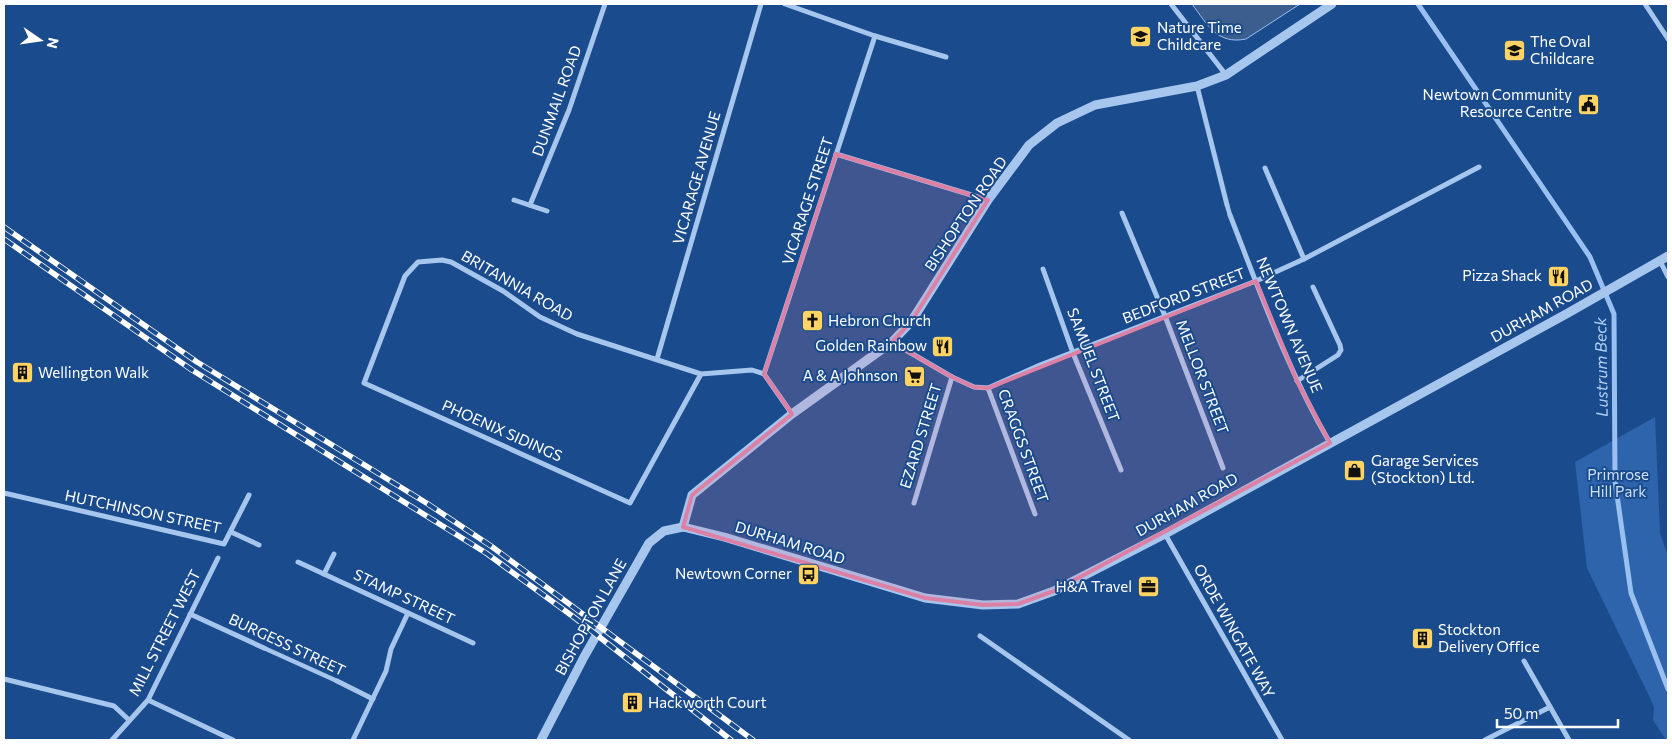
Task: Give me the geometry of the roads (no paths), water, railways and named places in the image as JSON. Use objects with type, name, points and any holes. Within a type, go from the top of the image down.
[{"type":"street","name":"DUNMAIL ROAD","points":[[530,206],[568,110],[605,4]]},
{"type":"street","name":"VICARAGE AVENUE","points":[[656,358],[761,4]]},
{"type":"street","points":[[785,4],[875,36],[946,57]]},
{"type":"street","points":[[1170,4],[1226,75]]},
{"type":"street","name":"BISHOPTON ROAD","points":[[684,527],[692,495],[792,414],[892,342],[911,322],[988,200],[1029,145],[1057,123],[1095,105],[1198,86],[1226,75],[1332,4]]},
{"type":"street","points":[[1645,4],[1668,39]]},
{"type":"street","name":"VICARAGE STREET","points":[[764,374],[875,36]]},
{"type":"street","points":[[1198,86],[1230,215]]},
{"type":"street","points":[[836,154],[988,200]]},
{"type":"street","name":"BEDFORD STREET","points":[[988,388],[1074,352],[1256,281],[1304,259],[1479,167]]},
{"type":"street","points":[[1266,168],[1304,259]]},
{"type":"street","points":[[514,200],[547,211]]},
{"type":"street","name":"MELLOR STREET","points":[[1122,213],[1165,316],[1223,468]]},
{"type":"street","name":"NEWTOWN AVENUE","points":[[1230,215],[1297,381],[1310,409],[1330,443]]},
{"type":"street","points":[[1664,259],[1668,277]]},
{"type":"street","name":"DURHAM ROAD","points":[[684,527],[724,537],[925,598],[983,605],[1018,604],[1054,591],[1165,534],[1664,259]]},
{"type":"street","name":"BRITANNIA ROAD","points":[[364,383],[405,276],[418,262],[442,260],[452,262],[503,291],[540,317],[576,334],[656,358],[701,374],[752,370],[764,374]]},
{"type":"street","name":"SAMUEL STREET","points":[[1042,269],[1121,470]]},
{"type":"street","points":[[1297,381],[1338,355],[1340,350],[1340,345],[1313,287]]},
{"type":"street","points":[[892,342],[952,377],[974,387],[988,388]]},
{"type":"street","name":"PHOENIX SIDINGS","points":[[364,383],[630,502],[701,374]]},
{"type":"street","points":[[764,374],[792,414]]},
{"type":"street","name":"EZARD STREET","points":[[914,502],[952,377]]},
{"type":"street","name":"CRAGGS STREET","points":[[988,388],[1035,514]]},
{"type":"street","name":"HUTCHINSON STREET","points":[[4,493],[224,544],[249,494]]},
{"type":"street","name":"BISHOPTON LANE","points":[[540,740],[584,657],[649,543],[664,531],[684,527]]},
{"type":"street","points":[[231,532],[260,545]]},
{"type":"street","name":"ORDE WINGATE WAY","points":[[1165,534],[1282,740]]},
{"type":"street","points":[[324,574],[334,554]]},
{"type":"street","name":"MILL STREET WEST","points":[[112,740],[148,700],[218,558]]},
{"type":"street","name":"STAMP STREET","points":[[298,562],[473,643]]},
{"type":"street","points":[[353,740],[386,671],[391,650],[408,613]]},
{"type":"street","name":"BURGESS STREET","points":[[190,614],[373,699]]},
{"type":"street","points":[[980,636],[1129,740]]},
{"type":"street","points":[[1524,662],[1569,740]]},
{"type":"street","points":[[4,679],[114,706],[129,720]]},
{"type":"street","points":[[148,700],[233,740]]},
{"type":"street","points":[[1485,740],[1550,706]]},
{"type":"waterway","name":"Lustrum Beck","points":[[1418,4],[1590,257],[1614,314],[1615,481],[1631,593],[1668,689]]},
{"type":"railway","points":[[4,227],[197,362],[428,504],[491,546],[753,740]]},
{"type":"railway","points":[[4,239],[192,370],[486,553],[575,618],[731,740]]},
{"type":"place","name":"Nature Time Childcare","points":[[1141,37]]},
{"type":"place","name":"The Oval Childcare","points":[[1514,51]]},
{"type":"place","name":"Newtown Community Resource Centre","points":[[1588,104]]},
{"type":"place","name":"Pizza Shack","points":[[1558,276]]},
{"type":"place","name":"Hebron Church","points":[[812,321]]},
{"type":"place","name":"Golden Rainbow","points":[[943,346]]},
{"type":"place","name":"Wellington Walk","points":[[22,373]]},
{"type":"place","name":"A & A Johnson","points":[[914,376]]},
{"type":"place","name":"Garage Services (Stockton) Ltd.","points":[[1355,470]]},
{"type":"place","name":"Newtown Corner","points":[[808,574]]},
{"type":"place","name":"H&A Travel","points":[[1148,587]]},
{"type":"place","name":"Stockton Delivery Office","points":[[1422,639]]},
{"type":"place","name":"Hackworth Court","points":[[632,703]]},
{"type":"park label","name":"Primrose Hill Park","points":[[1618,484]]}]
